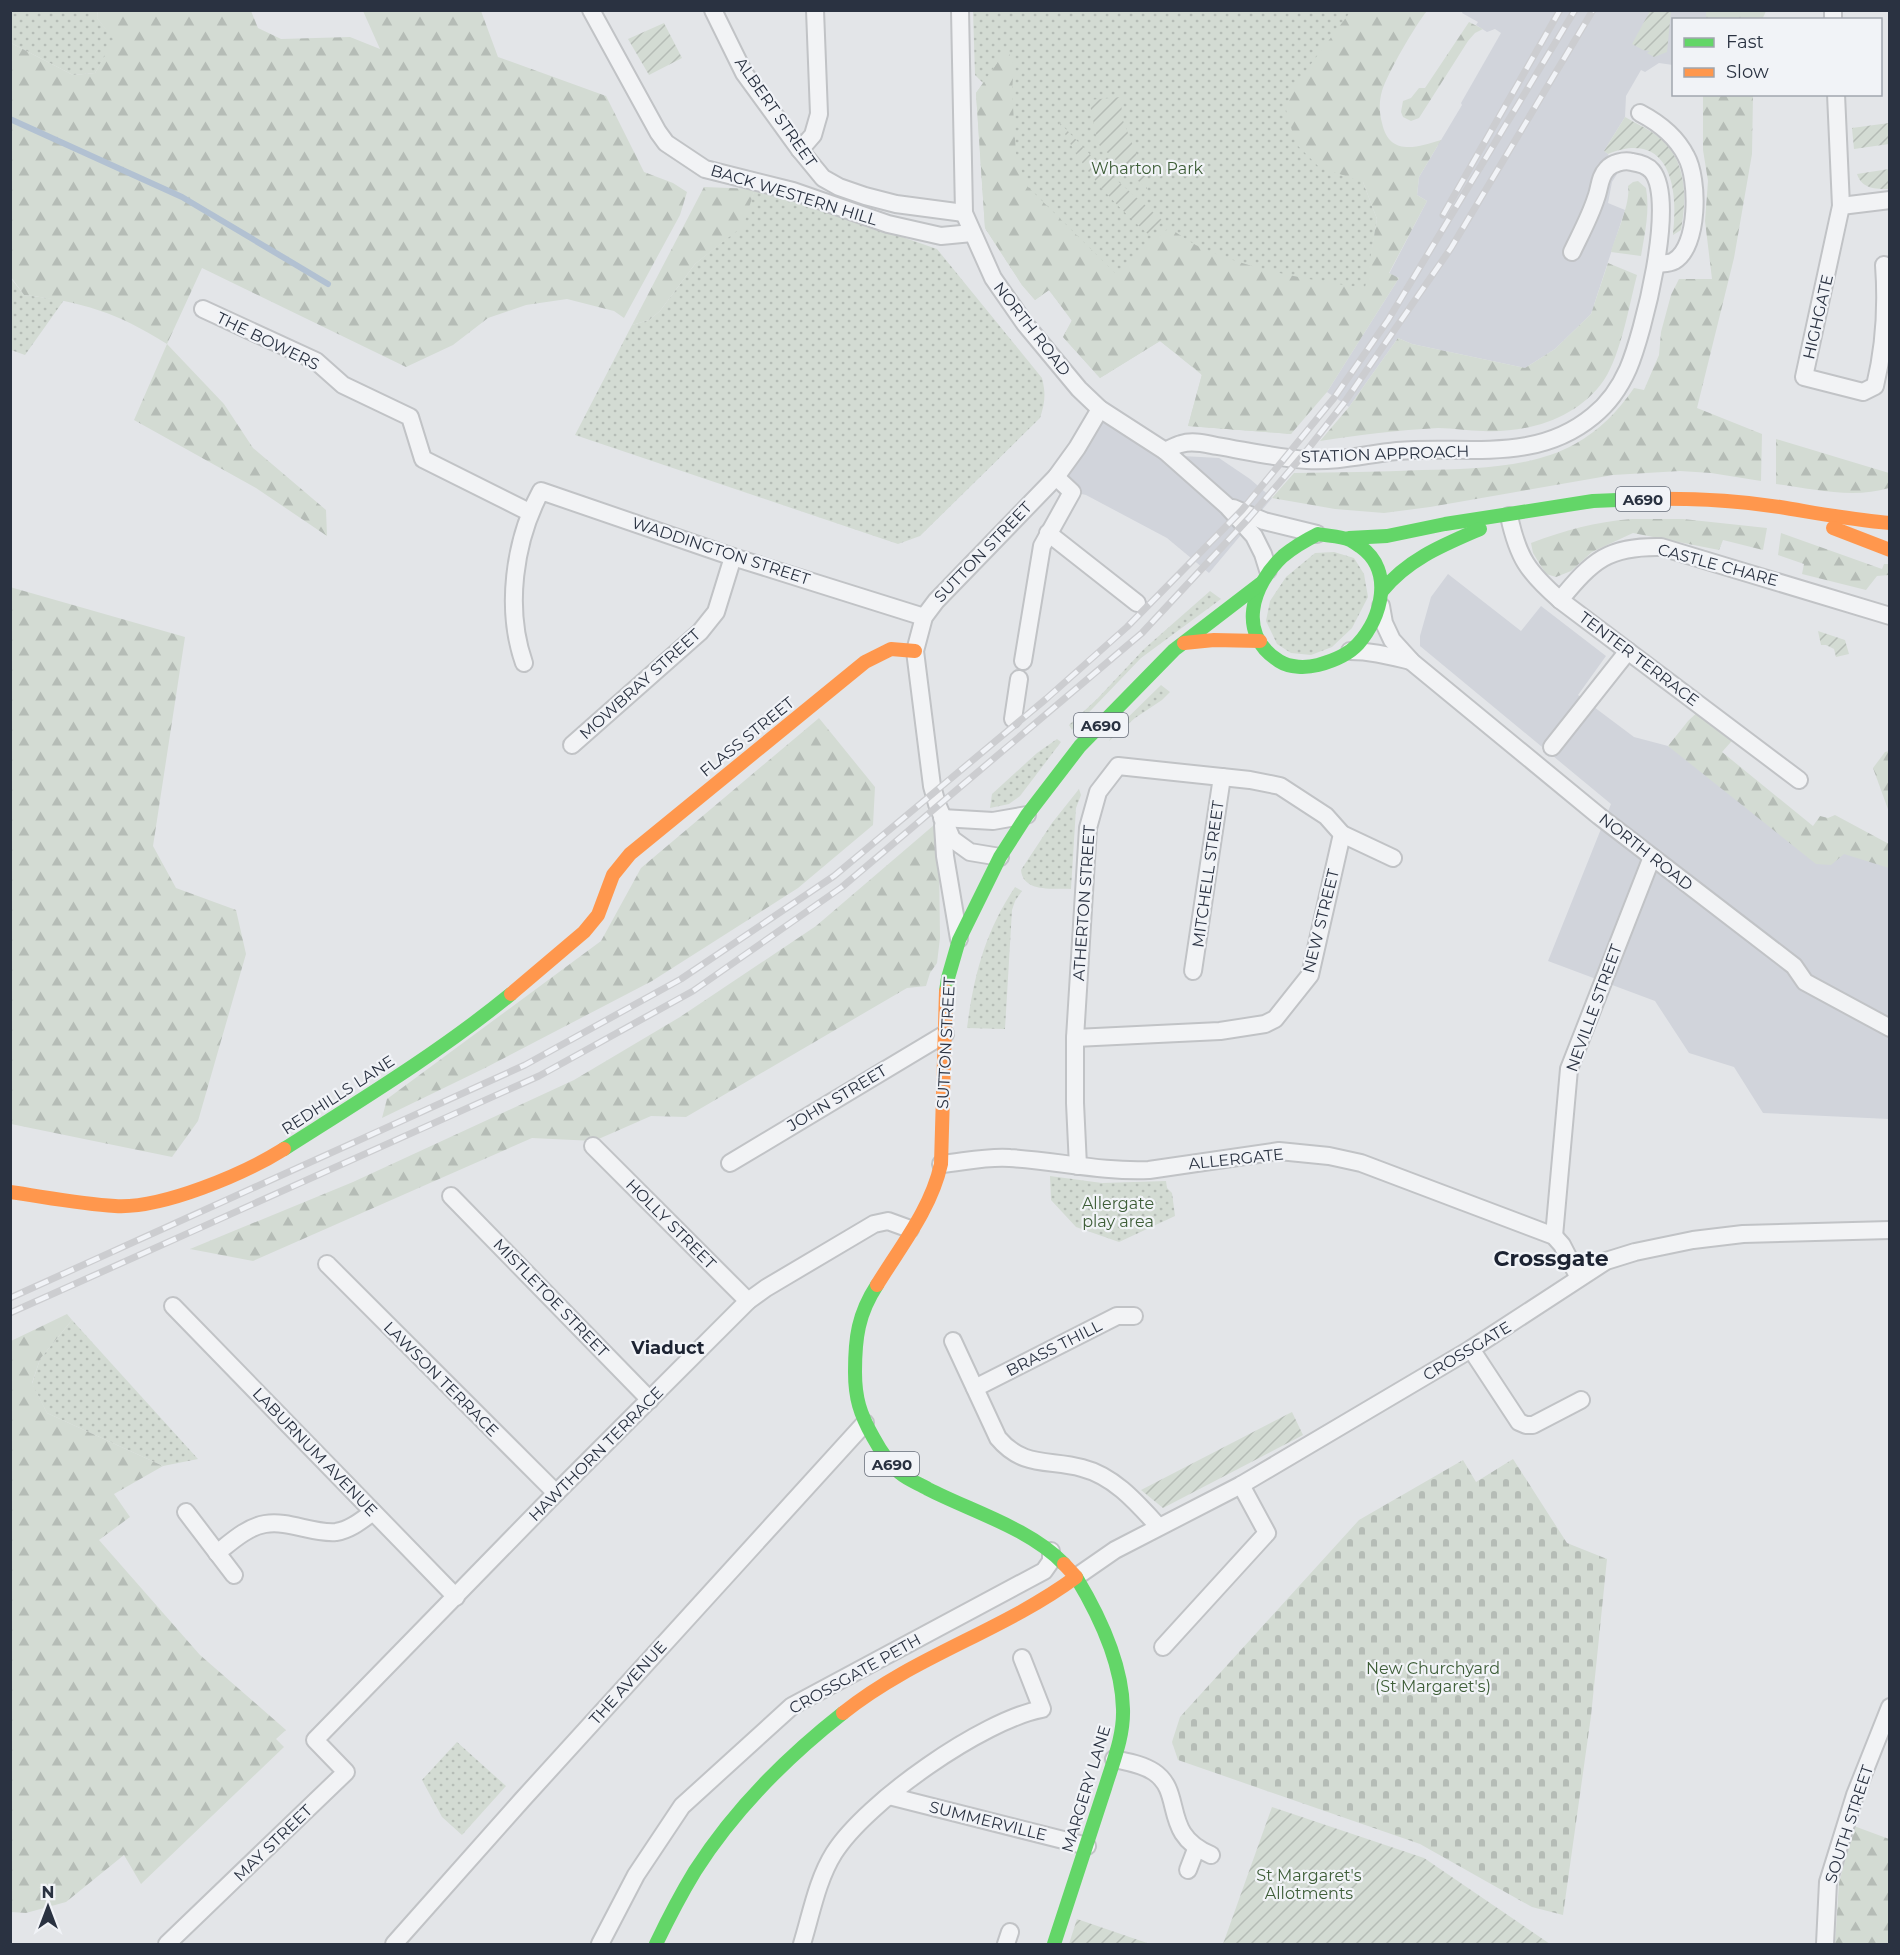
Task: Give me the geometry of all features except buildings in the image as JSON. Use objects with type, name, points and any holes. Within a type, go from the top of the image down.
[{"type":"main road","name":"A690","points":[[959,940],[1000,857],[1027,815],[1080,746],[1174,650],[1264,577],[1291,548],[1302,540],[1318,534],[1349,538],[1388,536],[1445,524],[1509,516],[1593,501],[1646,499],[1713,501],[1778,507],[1845,519],[1890,523]]},
{"type":"main road","name":"A690","points":[[1778,507],[1890,550]]},
{"type":"main road","name":"A690","points":[[1264,577],[1254,602],[1252,616],[1254,629],[1267,653],[1282,663],[1298,667],[1313,667],[1330,663],[1350,651],[1366,635],[1377,615],[1381,597],[1398,572],[1417,559],[1509,516]]},
{"type":"main road","points":[[1349,538],[1367,550],[1376,560],[1380,573],[1381,597]]},
{"type":"main road","points":[[1183,643],[1260,640]]},
{"type":"main road","name":"FLASS STREET","points":[[613,875],[630,854],[865,662],[891,650],[915,651]]},
{"type":"main road","name":"REDHILLS LANE","points":[[10,1192],[117,1206],[155,1203],[252,1167],[282,1151],[411,1068],[483,1017],[584,932],[598,915],[613,875]]},
{"type":"main road","name":"SUTTON STREET","points":[[940,1164],[948,978],[959,940]]},
{"type":"main road","name":"A690","points":[[940,1164],[931,1195],[871,1294],[859,1322],[855,1343],[855,1394],[865,1423],[880,1450],[901,1474],[955,1503],[1030,1537],[1051,1551],[1077,1577]]},
{"type":"main road","points":[[656,1944],[701,1862],[743,1809],[796,1752],[864,1697],[900,1674],[1024,1611],[1059,1591],[1077,1577]]},
{"type":"main road","name":"MARGERY LANE","points":[[1054,1944],[1087,1846],[1124,1723],[1122,1692],[1114,1664],[1098,1617],[1077,1577]]},
{"type":"street","name":"BACK WESTERN HILL","points":[[591,10],[658,132],[666,143],[705,169],[793,191],[898,226],[941,236],[972,233]]},
{"type":"street","name":"ALBERT STREET","points":[[713,10],[744,73],[823,178],[839,187],[896,204],[964,213]]},
{"type":"street","points":[[800,150],[813,135],[819,114],[815,10]]},
{"type":"street","name":"NORTH ROAD","points":[[960,10],[964,213],[993,278],[1025,324],[1079,389],[1100,409],[1165,451],[1227,506],[1254,536],[1263,554],[1264,577]]},
{"type":"street","name":"HIGHGATE","points":[[1836,96],[1841,206],[1804,377],[1863,392],[1875,386],[1886,327],[1884,265]]},
{"type":"street","points":[[1640,113],[1652,119],[1671,135],[1688,158],[1695,188],[1695,215],[1681,256],[1672,262],[1656,264]]},
{"type":"street","name":"STATION APPROACH","points":[[1165,451],[1183,443],[1201,443],[1308,460],[1351,458],[1415,450],[1518,449],[1546,442],[1572,430],[1593,416],[1608,401],[1629,368],[1643,322],[1656,264],[1661,212],[1659,186],[1652,170],[1628,161],[1608,167],[1572,252]]},
{"type":"street","points":[[1841,206],[1890,200]]},
{"type":"street","name":"THE BOWERS","points":[[203,309],[316,361],[343,385],[410,417],[423,459],[529,512]]},
{"type":"street","name":"SUTTON STREET","points":[[1000,857],[970,852],[952,839],[942,818],[931,780],[915,651],[924,617],[946,587],[1056,477],[1077,448],[1100,409]]},
{"type":"street","points":[[1023,661],[1040,558],[1048,533],[1072,492],[1056,477]]},
{"type":"street","name":"WADDINGTON STREET","points":[[529,512],[541,491],[733,557],[924,617]]},
{"type":"street","name":"NORTH ROAD","points":[[1227,506],[1271,523],[1318,534]]},
{"type":"street","points":[[524,663],[517,644],[514,620],[519,549],[529,512]]},
{"type":"street","name":"TENTER TERRACE","points":[[1509,516],[1513,535],[1527,567],[1560,600],[1799,780]]},
{"type":"street","points":[[1048,533],[1137,603]]},
{"type":"street","name":"CASTLE CHARE","points":[[1560,600],[1579,577],[1609,555],[1628,548],[1661,547],[1890,616]]},
{"type":"street","name":"MOWBRAY STREET","points":[[572,745],[700,632],[716,612],[733,557]]},
{"type":"street","name":"NORTH ROAD","points":[[1381,597],[1384,623],[1392,640],[1412,662],[1599,816],[1794,966],[1805,982],[1890,1028]]},
{"type":"street","name":"NORTH ROAD","points":[[1350,651],[1375,652],[1412,662]]},
{"type":"street","points":[[1552,747],[1628,651]]},
{"type":"street","points":[[1013,719],[1019,679]]},
{"type":"street","name":"ATHERTON STREET","points":[[1078,1166],[1075,1038],[1088,828],[1098,792],[1118,766],[1222,777],[1280,786],[1326,816],[1342,834],[1393,858]]},
{"type":"street","name":"MITCHELL STREET","points":[[1193,971],[1222,777]]},
{"type":"street","points":[[942,818],[993,821],[1027,815]]},
{"type":"street","name":"SUTTON STREET","points":[[942,818],[945,856],[959,940]]},
{"type":"street","name":"NEW STREET","points":[[1075,1038],[1220,1031],[1265,1024],[1275,1019],[1310,975],[1342,834]]},
{"type":"street","name":"NEVILLE STREET","points":[[1554,1236],[1569,1070],[1652,857]]},
{"type":"street","name":"JOHN STREET","points":[[730,1163],[945,1034]]},
{"type":"street","name":"HOLLY STREET","points":[[593,1146],[748,1301]]},
{"type":"street","name":"ALLERGATE","points":[[940,1164],[1008,1157],[1106,1170],[1149,1170],[1279,1151],[1329,1156],[1361,1163],[1554,1236]]},
{"type":"street","name":"MISTLETOE STREET","points":[[451,1196],[650,1400]]},
{"type":"street","name":"HAWTHORN TERRACE","points":[[315,1740],[556,1493],[748,1301],[874,1224],[888,1221],[910,1230]]},
{"type":"street","name":"CROSSGATE","points":[[1077,1577],[1115,1550],[1241,1485],[1471,1349],[1606,1261],[1635,1252],[1693,1240],[1767,1232],[1890,1230]]},
{"type":"street","points":[[1554,1236],[1562,1245],[1579,1278]]},
{"type":"street","name":"LAWSON TERRACE","points":[[327,1264],[502,1442],[556,1493]]},
{"type":"street","name":"LABURNUM AVENUE","points":[[173,1306],[456,1597]]},
{"type":"street","name":"BRASS THILL","points":[[975,1388],[1117,1316],[1134,1316]]},
{"type":"street","points":[[953,1341],[998,1438],[1008,1450],[1027,1459],[1083,1468],[1103,1476],[1134,1499],[1158,1526]]},
{"type":"street","points":[[1471,1349],[1519,1422],[1533,1425],[1581,1400]]},
{"type":"street","name":"THE AVENUE","points":[[394,1944],[865,1423]]},
{"type":"street","points":[[1163,1647],[1267,1533],[1241,1485]]},
{"type":"street","points":[[186,1512],[234,1575]]},
{"type":"street","points":[[217,1553],[242,1533],[265,1524],[290,1524],[335,1532],[347,1529],[373,1512]]},
{"type":"street","name":"CROSSGATE PETH","points":[[600,1944],[636,1875],[682,1806],[792,1706],[1044,1571],[1051,1560],[1051,1551]]},
{"type":"street","points":[[802,1944],[825,1869],[851,1830],[889,1796],[938,1760],[1013,1717],[1042,1709],[1022,1658]]},
{"type":"street","name":"SOUTH STREET","points":[[1825,1944],[1828,1882],[1855,1795],[1890,1707]]},
{"type":"street","name":"MAY STREET","points":[[167,1944],[346,1773],[315,1740]]},
{"type":"street","points":[[1114,1759],[1143,1766],[1162,1778],[1169,1790],[1176,1821],[1184,1837],[1203,1852],[1188,1870]]},
{"type":"street","name":"SUMMERVILLE","points":[[889,1796],[1087,1846]]},
{"type":"shaded area","points":[[1463,11],[1706,11],[1706,18],[1672,18],[1672,65],[1659,63],[1645,72],[1641,70],[1626,96],[1625,117],[1604,151],[1608,154],[1617,174],[1612,182],[1608,203],[1625,210],[1591,314],[1555,349],[1525,368],[1412,344],[1398,338],[1349,407],[1327,392],[1399,278],[1389,274],[1427,201],[1417,195],[1419,177],[1501,33],[1495,29],[1487,32],[1476,25],[1478,22],[1462,13]]},
{"type":"shaded area","points":[[1100,409],[1182,456],[1219,458],[1250,479],[1272,498],[1209,573],[1167,538],[1086,495],[1072,492],[1056,477]]},
{"type":"shaded area","points":[[1448,574],[1521,631],[1541,606],[1606,656],[1578,695],[1634,737],[1668,746],[1831,842],[1889,848],[1889,1119],[1763,1113],[1734,1067],[1689,1053],[1655,1001],[1548,961],[1611,804],[1420,646],[1420,636],[1431,597]]},
{"type":"green space","points":[[1706,10],[1766,11],[1763,18],[1706,18]]},
{"type":"green space","points":[[10,11],[98,11],[97,18],[115,40],[95,73],[73,75],[11,43]]},
{"type":"green space","points":[[98,11],[251,11],[258,28],[281,39],[350,37],[380,49],[363,11],[481,11],[498,57],[606,96],[644,172],[673,183],[687,192],[680,215],[624,318],[614,311],[567,299],[526,305],[488,318],[453,345],[406,367],[202,268],[167,344],[115,316],[98,310],[64,301],[24,295],[11,277],[11,43],[73,75],[95,73],[114,40],[97,18]]},
{"type":"green space","name":"Wharton Park","points":[[973,11],[1378,11],[1363,182],[1377,219],[1366,288],[1291,434],[1188,426],[1202,375],[1160,341],[1100,378],[1063,337],[1072,320],[1049,290],[1035,300],[1022,285],[985,228],[976,93],[983,83],[975,75]]},
{"type":"green space","points":[[1351,11],[1427,11],[1390,73],[1382,91],[1380,103],[1381,119],[1386,134],[1397,145],[1413,147],[1441,140],[1419,177],[1417,195],[1427,201],[1389,273],[1399,278],[1327,392],[1291,434],[1188,426],[1202,374],[1160,341],[1100,378],[1063,337],[1072,321],[1049,290],[1035,300],[1022,285],[985,228],[976,93],[1007,49],[1014,65],[1012,91],[1016,154],[1026,185],[1115,273],[1169,228],[1200,247],[1240,262],[1302,278],[1365,288],[1377,219],[1363,182],[1319,167],[1296,144],[1286,110],[1292,89]]},
{"type":"green space","points":[[1650,11],[1671,11],[1667,52],[1654,57],[1647,53],[1650,51],[1632,44]]},
{"type":"green space","points":[[1469,22],[1483,29],[1475,33],[1468,41],[1419,118],[1411,121],[1403,117],[1401,112],[1403,101],[1411,98],[1419,88],[1425,88]]},
{"type":"green space","points":[[664,23],[682,58],[649,75],[628,39]]},
{"type":"green space","points":[[1703,96],[1753,96],[1752,154],[1734,258],[1697,408],[1762,434],[1761,481],[1711,473],[1680,471],[1613,475],[1384,513],[1335,509],[1272,498],[1294,473],[1501,466],[1521,463],[1558,452],[1593,433],[1622,404],[1634,388],[1644,390],[1659,355],[1661,332],[1671,295],[1679,279],[1712,279],[1705,221],[1708,181],[1703,150]]},
{"type":"green space","points":[[1121,97],[1122,118],[1145,176],[1147,189],[1098,144],[1089,100]]},
{"type":"green space","points":[[1625,117],[1661,139],[1676,159],[1683,182],[1684,206],[1681,230],[1673,235],[1674,199],[1671,183],[1666,168],[1657,157],[1645,150],[1629,148],[1608,154],[1604,151]]},
{"type":"green space","points":[[1059,122],[1104,169],[1163,221],[1148,234],[1134,221],[1087,169]]},
{"type":"green space","points":[[1889,123],[1889,144],[1854,149],[1852,128]]},
{"type":"green space","points":[[1889,169],[1889,189],[1866,185],[1862,183],[1857,174]]},
{"type":"green space","points":[[1638,181],[1646,188],[1647,205],[1641,256],[1611,252],[1625,210],[1628,186]]},
{"type":"green space","points":[[704,187],[755,189],[743,226],[695,264],[660,311],[649,320],[632,325]]},
{"type":"green space","points":[[755,189],[795,200],[937,249],[1042,378],[1044,398],[1040,418],[920,536],[898,544],[575,435],[632,325],[649,320],[660,311],[695,264],[742,226]]},
{"type":"green space","points":[[1608,263],[1637,275],[1624,329],[1615,357],[1604,380],[1580,405],[1566,414],[1534,426],[1500,431],[1438,428],[1320,441],[1349,407],[1398,338],[1412,344],[1525,368],[1555,349],[1591,314]]},
{"type":"green space","points":[[10,277],[24,295],[64,300],[25,355],[11,350]]},
{"type":"green space","points":[[167,344],[224,404],[253,448],[326,510],[327,536],[256,488],[134,420]]},
{"type":"green space","points":[[1776,439],[1889,473],[1889,488],[1847,493],[1776,484]]},
{"type":"green space","points":[[1632,519],[1683,519],[1767,528],[1763,550],[1723,540],[1719,550],[1633,533],[1592,552],[1571,571],[1556,577],[1546,574],[1533,553],[1531,543],[1544,538],[1593,524]]},
{"type":"green space","points":[[1781,533],[1882,569],[1884,564],[1889,564],[1889,575],[1877,576],[1866,590],[1802,574],[1804,564],[1778,555]]},
{"type":"green space","points":[[1334,552],[1354,558],[1364,574],[1368,597],[1352,628],[1332,647],[1311,655],[1291,653],[1277,644],[1266,621],[1270,601],[1286,577],[1315,553]]},
{"type":"green space","points":[[10,587],[185,637],[153,846],[176,888],[236,910],[246,954],[198,1121],[172,1157],[11,1124]]},
{"type":"green space","points":[[1210,591],[1221,599],[1141,658],[1072,730],[1069,725],[1144,649]]},
{"type":"green space","points":[[1818,631],[1845,640],[1849,654],[1836,657],[1834,649],[1821,645]]},
{"type":"green space","points":[[1161,685],[1170,692],[1109,741],[1114,731]]},
{"type":"green space","points":[[1703,707],[1738,734],[1722,752],[1813,826],[1820,816],[1828,818],[1835,815],[1889,844],[1889,868],[1844,854],[1831,865],[1816,864],[1668,746],[1688,721]]},
{"type":"green space","points":[[819,718],[875,787],[873,825],[798,888],[652,981],[485,1068],[382,1118],[387,1099],[601,941],[641,868]]},
{"type":"green space","points":[[1057,739],[1061,742],[1020,796],[1009,804],[990,808],[992,794],[1037,753]]},
{"type":"green space","points":[[1890,751],[1889,812],[1873,768],[1885,752]]},
{"type":"green space","points":[[1079,789],[1081,795],[1076,808],[1071,889],[1040,888],[1027,883],[1021,870],[1052,823]]},
{"type":"green space","points":[[934,825],[939,858],[940,938],[937,963],[930,973],[926,986],[907,988],[686,1117],[651,1116],[594,1141],[532,1138],[253,1261],[190,1249],[353,1182],[574,1080],[680,1017],[816,926]]},
{"type":"green space","points":[[1015,887],[1022,891],[1012,910],[1005,1029],[967,1028],[982,954],[988,937]]},
{"type":"green space","name":"Allergate play area","points":[[1050,1176],[1102,1183],[1166,1181],[1167,1188],[1172,1193],[1175,1216],[1119,1242],[1076,1227],[1051,1200]]},
{"type":"green space","points":[[67,1314],[72,1320],[40,1359],[32,1383],[47,1413],[163,1466],[114,1494],[130,1517],[99,1540],[200,1655],[286,1730],[276,1739],[284,1747],[141,1884],[124,1855],[66,1902],[26,1913],[11,1912],[11,1341]]},
{"type":"green space","points":[[72,1320],[198,1459],[163,1466],[47,1413],[32,1384],[40,1359]]},
{"type":"green space","points":[[1292,1412],[1303,1435],[1163,1508],[1141,1490]]},
{"type":"green space","name":"New Churchyard (St Margaret's)","points":[[1513,1459],[1567,1543],[1607,1559],[1591,1716],[1563,1915],[1532,1907],[1420,1844],[1178,1760],[1172,1742],[1180,1717],[1359,1520],[1463,1460],[1476,1482]]},
{"type":"green space","points":[[457,1742],[506,1786],[462,1835],[442,1817],[422,1780]]},
{"type":"green space","name":"St Margaret's Allotments","points":[[1272,1807],[1424,1858],[1550,1944],[1223,1944]]},
{"type":"green space","points":[[1854,1826],[1889,1839],[1889,1944],[1835,1944],[1839,1883]]},
{"type":"green space","points":[[1077,1919],[1150,1944],[1069,1944]]},
{"type":"waterway","points":[[10,119],[182,197],[328,284]]},
{"type":"railway","points":[[1443,215],[1560,10]]},
{"type":"railway","points":[[10,1298],[525,1065],[681,979],[834,876],[1046,699],[1127,627],[1242,510],[1334,398],[1388,320],[1575,10]]},
{"type":"railway","points":[[10,1313],[539,1076],[693,991],[842,887],[1142,633],[1249,518],[1304,454],[1344,403],[1451,248],[1593,10]]},
{"type":"traffic: fast","points":[[1349,538],[1387,536],[1445,524],[1593,501],[1642,499]]},
{"type":"traffic: fast","points":[[1382,591],[1403,570],[1427,554],[1480,529]]},
{"type":"traffic: fast","points":[[1318,534],[1346,539],[1361,547],[1378,568],[1381,594],[1373,621],[1354,648],[1324,663],[1298,667],[1279,661],[1266,650],[1257,637],[1253,624],[1253,609],[1263,581],[1272,568],[1287,553],[1318,534]]},
{"type":"traffic: fast","points":[[946,991],[959,940],[1000,857],[1027,815],[1080,746],[1174,650],[1260,584]]},
{"type":"traffic: fast","points":[[284,1149],[428,1056],[511,994]]},
{"type":"traffic: fast","points":[[877,1285],[866,1306],[859,1327],[855,1381],[857,1398],[868,1429],[882,1452],[892,1465],[907,1478],[1034,1540],[1064,1564]]},
{"type":"traffic: fast","points":[[1054,1944],[1114,1759],[1123,1719],[1122,1692],[1114,1657],[1101,1623],[1076,1577]]},
{"type":"traffic: fast","points":[[656,1944],[695,1871],[727,1827],[782,1766],[843,1713]]},
{"type":"traffic: slow","points":[[1642,499],[1694,499],[1746,503],[1890,523]]},
{"type":"traffic: slow","points":[[1833,528],[1890,550]]},
{"type":"traffic: slow","points":[[1184,643],[1214,640],[1260,641]]},
{"type":"traffic: slow","points":[[511,994],[584,932],[598,915],[613,875],[630,854],[865,662],[891,649],[915,651]]},
{"type":"traffic: slow","points":[[877,1285],[923,1212],[941,1164],[946,991]]},
{"type":"traffic: slow","points":[[10,1192],[115,1206],[156,1202],[225,1179],[284,1149]]},
{"type":"traffic: slow","points":[[843,1713],[899,1675],[1019,1613],[1076,1577],[1064,1564]]},
{"type":"district","name":"Crossgate","points":[[1551,1258]]},
{"type":"district","name":"Viaduct","points":[[668,1348]]}]
